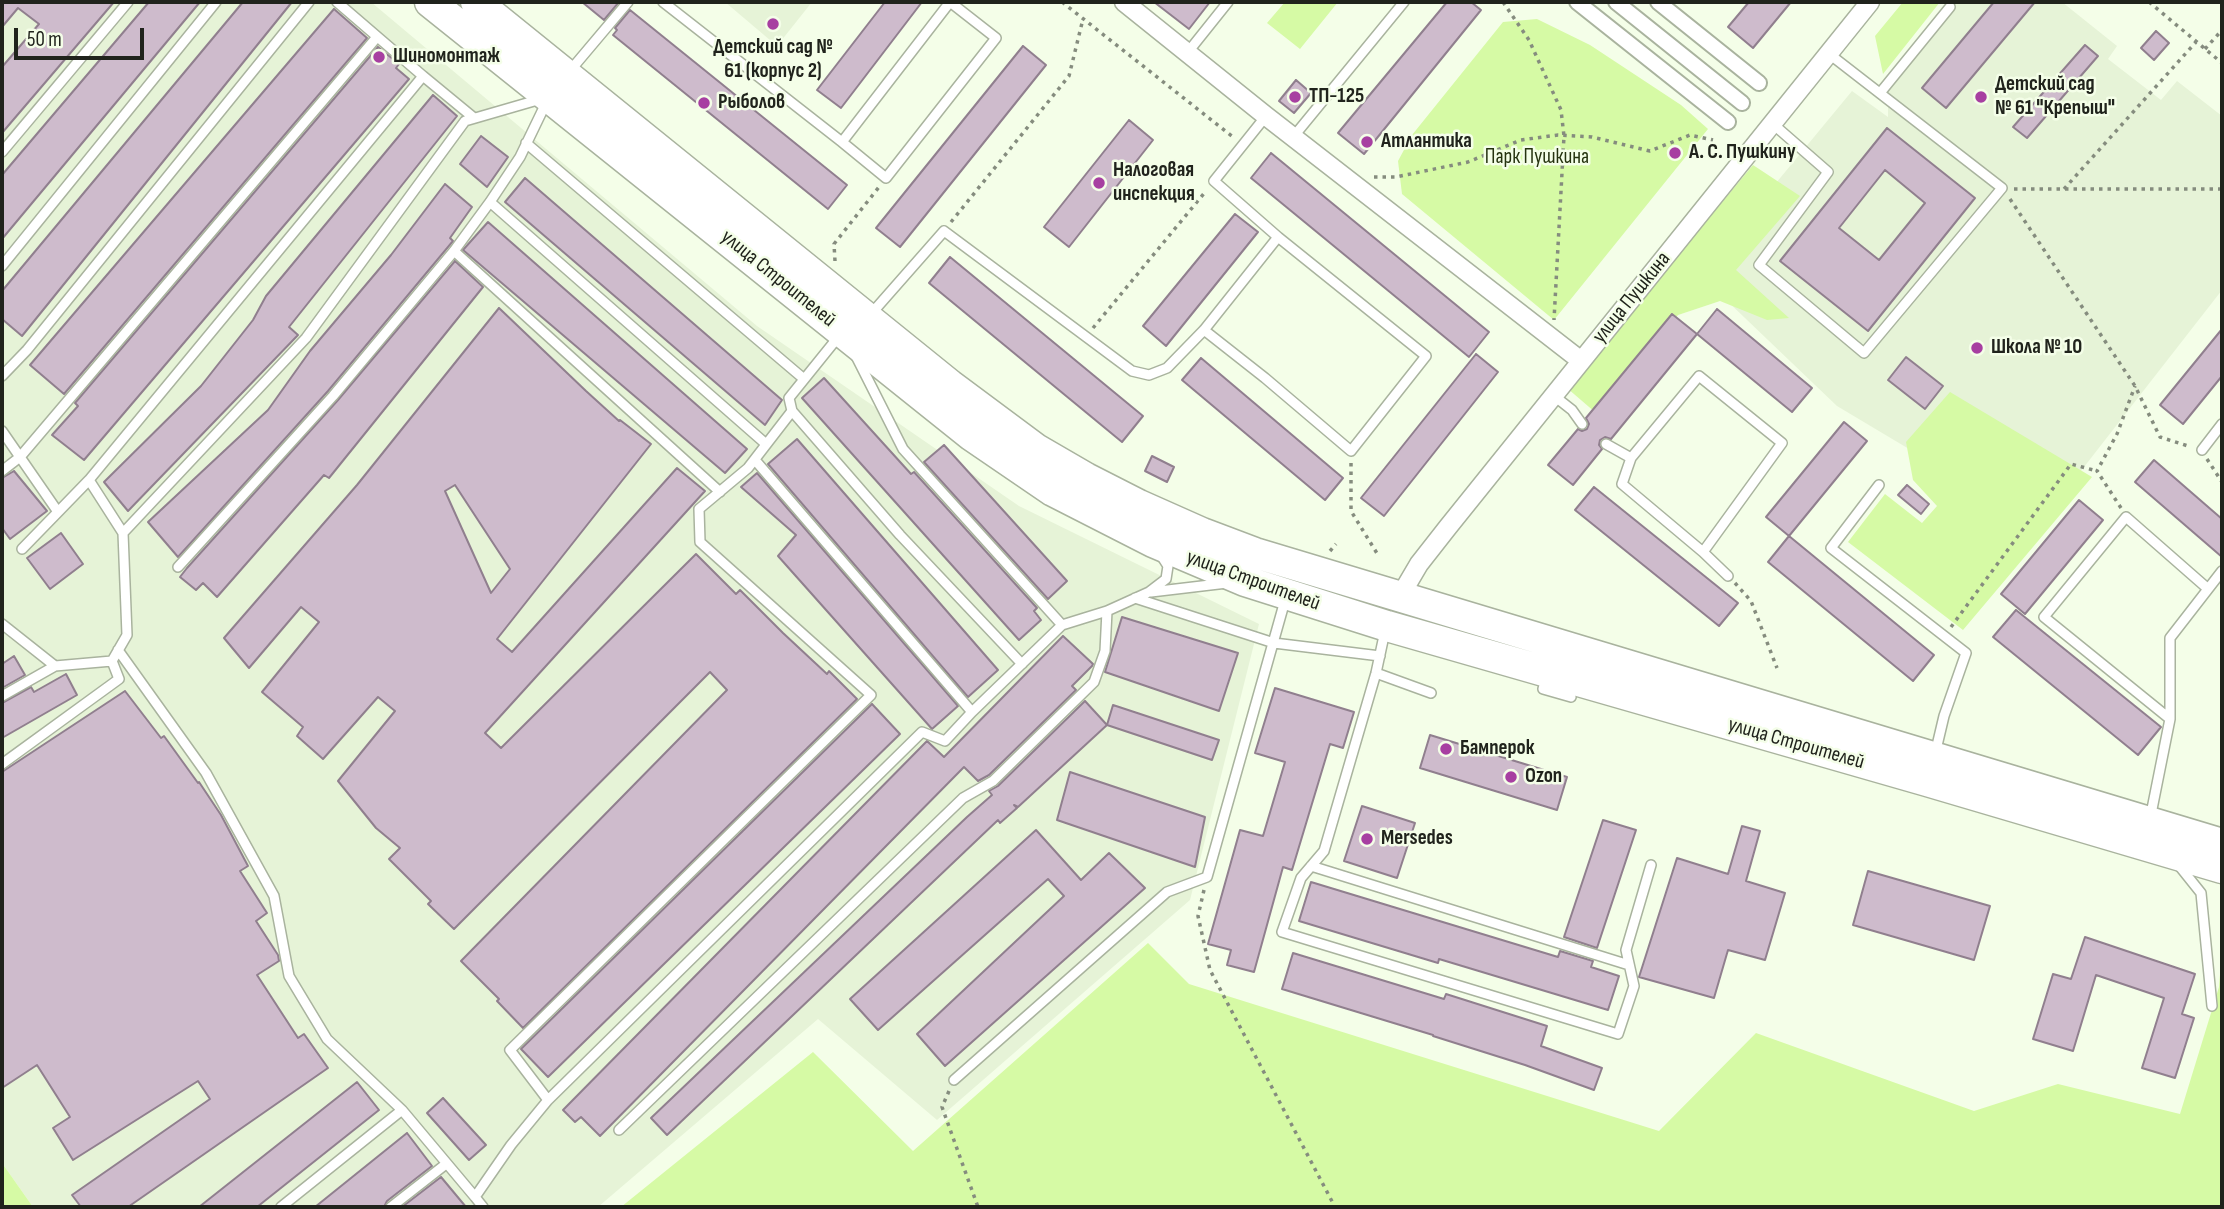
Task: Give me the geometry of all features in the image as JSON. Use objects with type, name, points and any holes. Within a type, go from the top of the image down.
[{"type":"main road","name":"улица Строителей","points":[[430,2],[557,87],[855,325],[1035,449],[1139,505],[1255,553],[1934,757],[2222,869]]},
{"type":"main road","name":"улица Строителей","points":[[476,2],[557,87]]},
{"type":"main road","name":"улица Строителей","points":[[855,325],[971,435],[1053,491],[1153,542],[1245,581],[1548,673],[2153,840],[2222,844]]},
{"type":"main road","points":[[1387,626],[1399,598]]},
{"type":"street","points":[[1124,2],[1580,360]]},
{"type":"street","points":[[1577,2],[1728,122]]},
{"type":"street","points":[[1616,2],[1742,103]]},
{"type":"street","points":[[1658,2],[1759,83]]},
{"type":"street","name":"улица Пушкина","points":[[1399,598],[1419,564],[1580,360],[1870,2]]},
{"type":"lane","points":[[2,152],[128,2]]},
{"type":"lane","points":[[2,266],[216,2]]},
{"type":"lane","points":[[2,376],[27,350],[309,2]]},
{"type":"lane","points":[[337,2],[474,118]]},
{"type":"lane","points":[[178,567],[333,396],[454,251],[490,202],[557,87],[628,2]]},
{"type":"lane","points":[[663,2],[886,178],[996,38],[950,2],[842,142]]},
{"type":"lane","points":[[1188,52],[1228,2]]},
{"type":"lane","points":[[1294,136],[1404,2]]},
{"type":"lane","points":[[1880,93],[1950,7]]},
{"type":"lane","points":[[2,471],[20,457],[377,37]]},
{"type":"lane","points":[[1773,124],[1828,172],[1759,265],[1864,353],[2002,188],[1828,53]]},
{"type":"lane","points":[[22,549],[89,480],[423,76]]},
{"type":"lane","points":[[123,533],[306,338],[465,121],[557,87]]},
{"type":"lane","points":[[1204,330],[1351,451],[1426,356],[1213,181],[1266,116]]},
{"type":"lane","points":[[526,143],[804,379]]},
{"type":"lane","points":[[490,202],[766,444]]},
{"type":"lane","points":[[1022,664],[900,535],[792,411],[789,398],[944,231],[1132,371],[1149,374],[1167,368],[1204,330],[1279,237]]},
{"type":"lane","points":[[454,251],[720,492]]},
{"type":"lane","points":[[855,325],[903,449],[1062,625]]},
{"type":"lane","points":[[1703,552],[1782,443],[1699,376],[1630,458],[1622,484],[1728,576]]},
{"type":"lane","points":[[1553,395],[1572,410],[1582,424]]},
{"type":"lane","points":[[548,1100],[510,1050],[871,695],[700,542],[699,509],[748,468],[792,411]]},
{"type":"lane","points":[[2202,450],[2222,424]]},
{"type":"lane","points":[[2,431],[58,512]]},
{"type":"lane","points":[[1606,444],[1630,458]]},
{"type":"lane","points":[[755,460],[972,712]]},
{"type":"lane","points":[[2,764],[119,679],[112,661],[127,635],[123,533],[89,480]]},
{"type":"lane","points":[[1879,485],[1831,548],[1966,653],[1944,716],[1934,757]]},
{"type":"lane","points":[[2170,719],[2044,617],[2126,517],[2207,588]]},
{"type":"lane","points":[[475,1197],[511,1145],[548,1100],[922,732],[945,741],[1062,625],[1107,611],[1149,592],[1166,579],[1168,566],[1153,542]]},
{"type":"lane","points":[[2212,1006],[2201,893],[2153,840],[2170,719],[2169,638],[2222,571]]},
{"type":"lane","points":[[1149,592],[1245,581]]},
{"type":"lane","points":[[954,1080],[1167,892],[1207,877],[1287,595]]},
{"type":"lane","points":[[1135,598],[1274,642],[1380,656]]},
{"type":"lane","points":[[618,1130],[963,798],[993,781],[1094,682],[1105,651],[1107,611]]},
{"type":"lane","points":[[2,624],[55,666]]},
{"type":"lane","points":[[1387,626],[1324,851],[1301,878],[1282,932],[1618,1034],[1633,986],[1626,950],[1651,865]]},
{"type":"lane","points":[[118,650],[206,773],[274,896],[289,976],[327,1040],[402,1110],[483,1207]]},
{"type":"lane","points":[[2,696],[55,666],[112,661]]},
{"type":"lane","points":[[1376,673],[1431,694]]},
{"type":"lane","points":[[1548,673],[1543,689],[1571,697]]},
{"type":"lane","points":[[1311,866],[1629,965]]},
{"type":"lane","points":[[282,1207],[402,1110]]},
{"type":"lane","points":[[391,1207],[446,1164]]},
{"type":"path","points":[[1062,2],[1243,144]]},
{"type":"path","points":[[1503,2],[1529,40],[1561,110],[1564,136],[1555,327]]},
{"type":"path","points":[[2149,2],[2222,64]]},
{"type":"path","points":[[944,231],[1069,76],[1083,19]]},
{"type":"path","points":[[2205,49],[2222,30]]},
{"type":"path","points":[[2064,189],[2196,41]]},
{"type":"path","points":[[1347,178],[1396,177],[1468,162],[1521,140],[1564,136],[1592,138],[1650,151],[1690,135],[1713,140]]},
{"type":"path","points":[[834,244],[886,178]]},
{"type":"path","points":[[1085,337],[1213,181]]},
{"type":"path","points":[[2002,188],[2222,189]]},
{"type":"path","points":[[2002,188],[2135,386],[2160,437],[2202,450],[2222,482]]},
{"type":"path","points":[[2097,471],[2117,434],[2135,386]]},
{"type":"path","points":[[1351,451],[1351,511],[1378,555]]},
{"type":"path","points":[[1944,636],[2071,464],[2097,471],[2126,517]]},
{"type":"path","points":[[1728,576],[1751,601],[1777,668]]},
{"type":"path","points":[[1207,877],[1198,916],[1210,970],[1335,1207]]},
{"type":"path","points":[[954,1080],[942,1107],[978,1207]]},
{"type":"shaded area","points":[[2,2],[371,2],[757,326],[1019,506],[1259,624],[1190,900],[937,1120],[818,1019],[598,1207],[33,1207],[2,1163]]},
{"type":"shaded area","name":"Детский сад № 61 (корпус 2)","points":[[725,2],[812,2],[777,46]]},
{"type":"shaded area","name":"Школа № 10","points":[[1950,2],[2062,2],[2117,46],[2108,59],[2161,100],[2177,81],[2222,116],[2222,290],[2038,526],[1837,406],[1700,275],[1852,91],[1888,117],[1888,76]]},
{"type":"green space","points":[[1285,2],[1338,2],[1300,49],[1267,23]]},
{"type":"green space","points":[[1903,2],[1940,2],[1883,74],[1875,36]]},
{"type":"green space","name":"Парк Пушкина","points":[[1537,19],[1590,45],[1681,105],[1708,129],[1554,320],[1402,194],[1398,161],[1412,135],[1503,22]]},
{"type":"green space","points":[[1753,165],[1800,196],[1736,270],[1789,318],[1767,320],[1720,301],[1678,315],[1596,413],[1567,388]]},
{"type":"green space","points":[[1950,392],[2092,477],[1963,630],[1848,542],[1885,494],[1922,523],[1937,506],[1913,480],[1906,442]]},
{"type":"green space","points":[[1148,943],[1189,984],[1659,1131],[1756,1033],[1974,1111],[2058,1084],[2180,1114],[2219,987],[2222,949],[2222,1207],[621,1207],[813,1052],[913,1151]]},
{"type":"green space","points":[[2,1163],[33,1207],[2,1207]]},
{"type":"building","points":[[2,2],[114,2],[2,133],[2,67],[39,24],[18,8],[2,27]]},
{"type":"building","points":[[149,2],[200,2],[2,239],[2,175]]},
{"type":"building","points":[[243,2],[292,2],[22,336],[2,319],[2,291]]},
{"type":"building","points":[[582,2],[619,2],[604,20]]},
{"type":"building","points":[[885,2],[922,2],[841,108],[817,90]]},
{"type":"building","points":[[1154,2],[1210,2],[1189,29]]},
{"type":"building","points":[[1447,2],[1471,2],[1481,10],[1364,154],[1338,133]]},
{"type":"building","points":[[1749,2],[1791,2],[1753,48],[1728,27]]},
{"type":"building","points":[[1994,2],[2035,2],[1946,108],[1922,88]]},
{"type":"building","points":[[334,9],[367,38],[64,394],[30,365]]},
{"type":"building","points":[[630,10],[847,185],[828,209],[613,35],[617,30],[615,28]]},
{"type":"building","points":[[2156,31],[2169,43],[2154,60],[2141,48]]},
{"type":"building","points":[[2085,45],[2098,56],[2027,138],[2013,127]]},
{"type":"building","points":[[1023,46],[1046,65],[900,247],[876,228]]},
{"type":"building","points":[[378,47],[399,64],[396,68],[409,79],[84,460],[52,435],[78,406],[75,403]]},
{"type":"building","name":"ТП-125","points":[[1296,80],[1311,93],[1294,113],[1279,101]]},
{"type":"building","points":[[433,95],[457,116],[289,327],[298,335],[128,511],[104,482],[201,386],[253,320],[266,296]]},
{"type":"building","name":"Налоговая инспекция","points":[[1129,120],[1153,140],[1069,247],[1044,227]]},
{"type":"building","points":[[1887,128],[1975,198],[1868,331],[1780,261]],"holes":[[[1885,170],[1925,203],[1879,260],[1839,228]]]},
{"type":"building","points":[[481,136],[508,157],[487,187],[460,164]]},
{"type":"building","points":[[1271,153],[1489,332],[1469,357],[1251,178]]},
{"type":"building","points":[[525,178],[782,400],[765,425],[505,202]]},
{"type":"building","points":[[445,184],[472,207],[450,238],[453,241],[328,391],[178,557],[148,522],[268,410],[310,351],[391,255]]},
{"type":"building","points":[[1235,214],[1258,232],[1166,346],[1143,326]]},
{"type":"building","points":[[488,222],[747,449],[725,473],[463,250]]},
{"type":"building","points":[[950,257],[1143,416],[1122,442],[929,283]]},
{"type":"building","points":[[455,261],[483,287],[329,478],[324,475],[217,597],[203,583],[196,590],[180,577],[338,400]]},
{"type":"building","points":[[499,308],[619,421],[651,444],[497,639],[512,652],[677,468],[705,491],[485,733],[501,748],[696,554],[736,594],[740,590],[827,674],[829,671],[857,699],[523,1028],[461,961],[727,690],[710,672],[454,929],[428,904],[431,901],[389,859],[400,848],[376,828],[338,781],[395,711],[378,697],[323,759],[297,736],[303,727],[262,692],[319,622],[301,607],[249,668],[224,638],[357,485]],"holes":[[[455,485],[510,569],[491,593],[445,491]]]},
{"type":"building","points":[[1717,309],[1812,388],[1792,412],[1697,334]]},
{"type":"building","points":[[1672,314],[1697,334],[1611,439],[1605,437],[1600,440],[1602,449],[1573,485],[1548,465],[1578,429],[1587,429],[1589,424],[1586,418]]},
{"type":"building","points":[[2222,329],[2222,376],[2183,424],[2160,405]]},
{"type":"building","points":[[1476,354],[1498,372],[1384,516],[1361,498]]},
{"type":"building","points":[[1906,357],[1943,386],[1925,409],[1888,380]]},
{"type":"building","points":[[1201,358],[1343,478],[1325,500],[1182,380]]},
{"type":"building","points":[[824,378],[911,474],[914,472],[1037,608],[1034,611],[1041,620],[1019,640],[802,398]]},
{"type":"building","points":[[1844,422],[1867,441],[1789,536],[1766,517]]},
{"type":"building","points":[[797,439],[998,670],[968,697],[768,464]]},
{"type":"building","points":[[944,445],[1067,581],[1048,599],[924,462]]},
{"type":"building","points":[[1152,456],[1174,467],[1167,482],[1145,471]]},
{"type":"building","points":[[2154,460],[2222,519],[2222,557],[2135,482]]},
{"type":"building","points":[[14,471],[47,511],[10,539],[2,528],[2,478]]},
{"type":"building","points":[[757,473],[958,706],[932,729],[778,556],[796,535],[741,487]]},
{"type":"building","points":[[1907,485],[1929,504],[1921,514],[1898,495]]},
{"type":"building","points":[[1594,487],[1738,603],[1719,626],[1575,510]]},
{"type":"building","points":[[2079,500],[2103,520],[2025,614],[2001,594]]},
{"type":"building","points":[[61,533],[83,564],[50,589],[27,558]]},
{"type":"building","points":[[1789,536],[1934,655],[1913,681],[1768,562]]},
{"type":"building","points":[[2016,610],[2161,727],[2138,755],[1993,637]]},
{"type":"building","points":[[1122,617],[1238,653],[1219,711],[1105,672]]},
{"type":"building","points":[[1063,636],[1093,664],[1092,666],[1072,686],[1076,690],[989,775],[978,781],[964,767],[600,1136],[581,1117],[575,1122],[563,1110],[927,741],[944,757]]},
{"type":"building","points":[[14,656],[25,675],[2,688],[2,664]]},
{"type":"building","points":[[66,674],[77,695],[2,738],[2,703],[31,687],[34,692]]},
{"type":"building","points":[[1275,688],[1354,712],[1343,748],[1330,744],[1292,870],[1283,867],[1254,972],[1227,965],[1231,950],[1208,944],[1240,830],[1263,836],[1285,762],[1255,753]]},
{"type":"building","points":[[125,691],[161,738],[164,736],[221,815],[248,866],[240,871],[267,913],[256,921],[278,955],[279,961],[257,975],[298,1038],[304,1034],[328,1068],[128,1207],[81,1207],[72,1195],[210,1099],[198,1081],[73,1160],[53,1128],[70,1117],[37,1065],[2,1088],[2,772]]},
{"type":"building","points":[[1085,701],[1107,725],[1018,807],[1014,805],[1017,808],[1000,823],[998,820],[667,1135],[651,1118],[992,795],[989,791],[998,786]]},
{"type":"building","points":[[872,704],[900,734],[548,1077],[521,1049]]},
{"type":"building","points":[[1113,705],[1219,740],[1212,760],[1107,725]]},
{"type":"building","points":[[1430,735],[1567,777],[1557,810],[1420,768]]},
{"type":"building","points":[[1070,772],[1205,817],[1195,867],[1057,820]]},
{"type":"building","points":[[1362,806],[1415,823],[1397,878],[1344,861]]},
{"type":"building","points":[[1603,820],[1636,830],[1597,948],[1564,937]]},
{"type":"building","points":[[1742,826],[1760,831],[1746,881],[1785,893],[1765,960],[1728,950],[1714,998],[1639,977],[1677,858],[1728,874]]},
{"type":"building","points":[[1036,830],[1081,880],[1109,853],[1145,888],[945,1066],[917,1034],[1064,896],[1048,879],[878,1030],[850,999]]},
{"type":"building","points":[[1868,871],[1990,906],[1974,960],[1853,925]]},
{"type":"building","points":[[1311,882],[1558,957],[1560,951],[1593,961],[1591,967],[1619,976],[1608,1010],[1439,959],[1438,963],[1299,921]]},
{"type":"building","points":[[2085,937],[2195,974],[2182,1014],[2194,1018],[2175,1078],[2142,1068],[2164,998],[2096,975],[2073,1051],[2033,1039],[2053,974],[2071,979]]},
{"type":"building","points":[[1293,953],[1444,999],[1446,994],[1547,1026],[1541,1046],[1602,1068],[1594,1090],[1433,1035],[1282,989]]},
{"type":"building","points":[[357,1082],[379,1110],[257,1207],[199,1207]]},
{"type":"building","points":[[443,1098],[486,1145],[469,1160],[427,1113]]},
{"type":"building","points":[[407,1133],[432,1166],[387,1201],[384,1207],[315,1207]]},
{"type":"building","points":[[441,1177],[466,1207],[402,1207]]},
{"type":"place","name":"Детский сад № 61 (корпус 2)","points":[[773,24]]},
{"type":"place","name":"Шиномонтаж","points":[[379,57]]},
{"type":"place","name":"ТП-125","points":[[1295,97]]},
{"type":"place","name":"Детский сад № 61 \"Крепыш\"","points":[[1981,97]]},
{"type":"place","name":"Рыболов","points":[[704,103]]},
{"type":"place","name":"Атлантика","points":[[1367,142]]},
{"type":"place","name":"А. С. Пушкину","points":[[1675,153]]},
{"type":"place","name":"Налоговая инспекция","points":[[1099,183]]},
{"type":"place","name":"Школа № 10","points":[[1977,348]]},
{"type":"place","name":"Бамперок","points":[[1446,749]]},
{"type":"place","name":"Ozon","points":[[1511,777]]},
{"type":"place","name":"Mersedes","points":[[1367,839]]}]
